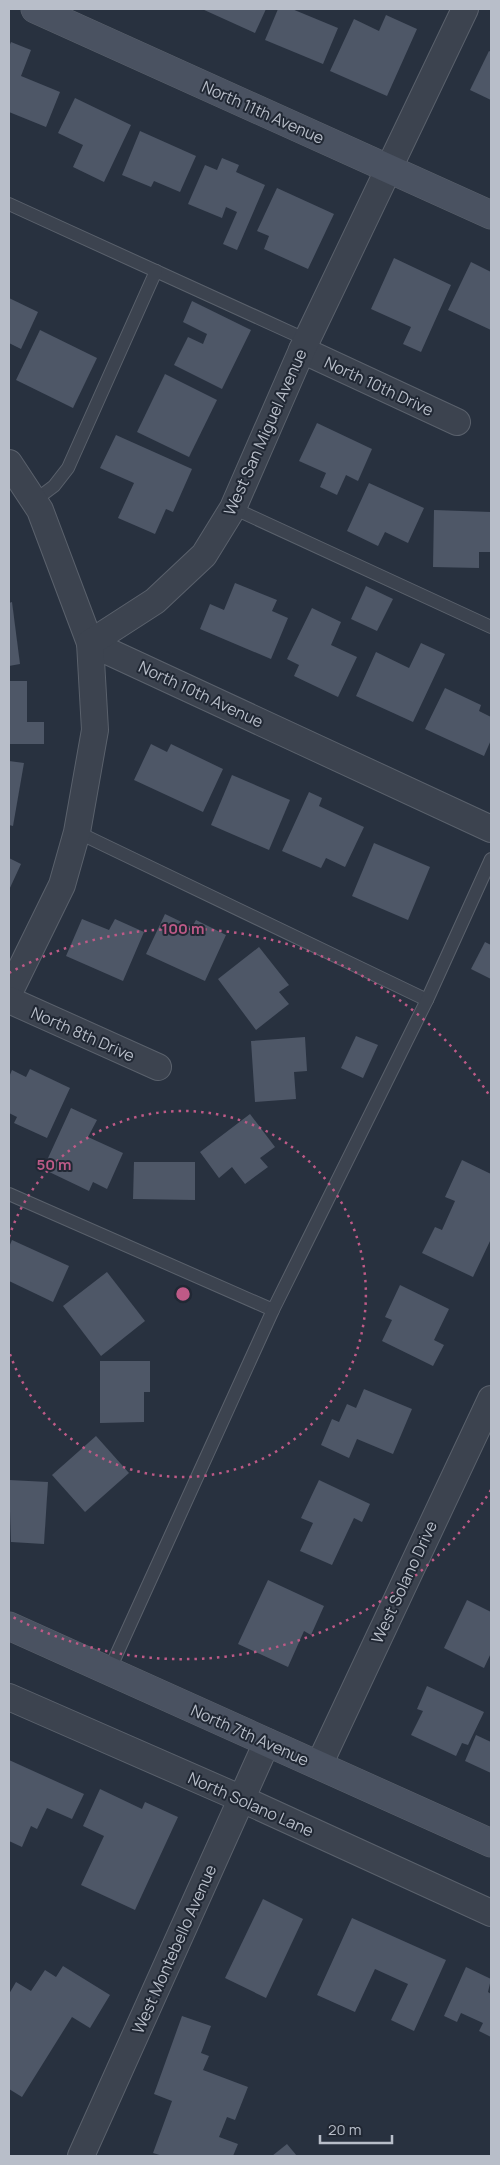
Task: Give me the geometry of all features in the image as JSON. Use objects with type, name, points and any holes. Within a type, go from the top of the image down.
[{"type":"main road","name":"North 11th Avenue","points":[[35,9],[491,215]]},
{"type":"main road","name":"North 7th Avenue","points":[[9,1626],[491,1843]]},
{"type":"street","name":"West San Miguel Avenue","points":[[90,642],[155,601],[204,555],[233,508],[305,345],[387,168],[465,9]]},
{"type":"street","name":"North 10th Drive","points":[[305,345],[457,422]]},
{"type":"street","points":[[9,462],[40,510],[90,642],[94,730],[77,832],[62,885],[9,993]]},
{"type":"street","name":"North 10th Avenue","points":[[90,642],[491,829]]},
{"type":"street","name":"North 8th Drive","points":[[9,1000],[158,1067]]},
{"type":"street","name":"West Solano Drive","points":[[319,1766],[491,1399]]},
{"type":"street","name":"North Solano Lane","points":[[9,1697],[242,1799],[491,1913]]},
{"type":"street","name":"West Montebello Avenue","points":[[81,2156],[267,1742]]},
{"type":"lane","points":[[9,204],[156,271],[305,345]]},
{"type":"lane","points":[[34,501],[54,486],[68,468],[156,271]]},
{"type":"lane","points":[[233,508],[491,627]]},
{"type":"lane","points":[[77,832],[428,1000]]},
{"type":"lane","points":[[109,1671],[273,1310],[428,1000],[491,859]]},
{"type":"lane","points":[[9,1194],[273,1310]]},
{"type":"building","points":[[202,9],[266,9],[255,33]]},
{"type":"building","points":[[278,9],[292,9],[338,28],[323,64],[265,40]]},
{"type":"building","points":[[386,15],[417,29],[387,96],[330,71],[354,19],[379,31]]},
{"type":"building","points":[[11,42],[31,50],[21,76],[60,92],[46,127],[9,112],[9,47]]},
{"type":"building","points":[[489,51],[491,52],[491,100],[470,90]]},
{"type":"building","points":[[75,98],[131,125],[104,182],[73,167],[83,145],[58,133]]},
{"type":"building","points":[[140,131],[196,156],[180,192],[154,181],[151,187],[122,175]]},
{"type":"building","points":[[222,158],[239,165],[236,172],[265,185],[237,250],[223,244],[237,212],[226,207],[222,218],[188,204],[205,165],[217,170]]},
{"type":"building","points":[[277,188],[334,214],[308,269],[264,249],[269,236],[257,231]]},
{"type":"building","points":[[394,258],[451,285],[421,352],[403,344],[411,327],[371,309]]},
{"type":"building","points":[[471,262],[491,272],[491,330],[448,310]]},
{"type":"building","points":[[9,298],[38,312],[21,349],[9,343]]},
{"type":"building","points":[[192,301],[251,330],[222,389],[174,365],[188,337],[203,344],[207,334],[183,322]]},
{"type":"building","points":[[40,330],[97,358],[73,408],[16,380]]},
{"type":"building","points":[[165,374],[217,400],[189,457],[137,432]]},
{"type":"building","points":[[317,423],[372,449],[358,481],[346,475],[337,495],[320,487],[326,473],[299,461]]},
{"type":"building","points":[[116,435],[192,469],[173,512],[166,509],[155,534],[118,518],[134,483],[100,468]]},
{"type":"building","points":[[369,483],[424,508],[408,543],[385,532],[378,546],[347,531]]},
{"type":"building","points":[[434,510],[491,512],[491,552],[479,552],[479,568],[433,567]]},
{"type":"building","points":[[235,583],[277,600],[272,611],[288,618],[271,659],[200,629],[210,604],[224,610]]},
{"type":"building","points":[[366,586],[393,599],[377,631],[351,619]]},
{"type":"building","points":[[12,602],[20,664],[9,666],[9,603]]},
{"type":"building","points":[[312,608],[341,622],[331,645],[357,657],[338,697],[294,676],[299,665],[287,659]]},
{"type":"building","points":[[421,643],[445,654],[413,722],[356,696],[376,652],[409,668]]},
{"type":"building","points":[[9,681],[27,681],[27,722],[44,722],[44,744],[9,744]]},
{"type":"building","points":[[445,688],[481,705],[479,711],[491,717],[491,740],[484,756],[425,729]]},
{"type":"building","points":[[151,744],[167,752],[171,744],[223,769],[203,812],[134,780]]},
{"type":"building","points":[[9,761],[24,763],[13,826],[9,825]]},
{"type":"building","points":[[232,775],[290,800],[269,850],[211,825]]},
{"type":"building","points":[[309,792],[322,798],[319,806],[364,827],[345,867],[326,858],[321,868],[282,851]]},
{"type":"building","points":[[374,843],[430,867],[408,920],[352,896]]},
{"type":"building","points":[[9,858],[21,864],[9,890]]},
{"type":"building","points":[[165,914],[192,927],[196,920],[226,935],[205,981],[146,954]]},
{"type":"building","points":[[82,919],[109,930],[115,919],[144,932],[123,981],[66,956]]},
{"type":"building","points":[[485,942],[491,945],[491,979],[471,969]]},
{"type":"building","points":[[259,947],[289,985],[279,992],[289,1004],[256,1030],[218,979]]},
{"type":"building","points":[[356,1036],[378,1045],[363,1078],[341,1068]]},
{"type":"building","points":[[305,1037],[307,1071],[294,1072],[296,1099],[255,1102],[251,1041]]},
{"type":"building","points":[[30,1069],[70,1088],[47,1138],[14,1123],[17,1117],[9,1113],[9,1077],[12,1070],[26,1077]]},
{"type":"building","points":[[71,1108],[97,1120],[88,1137],[123,1153],[107,1189],[93,1182],[89,1191],[43,1169]]},
{"type":"building","points":[[250,1114],[275,1147],[260,1158],[268,1167],[245,1184],[232,1167],[219,1178],[200,1152]]},
{"type":"building","points":[[462,1160],[491,1174],[491,1239],[473,1277],[422,1253],[435,1227],[442,1230],[455,1201],[445,1197]]},
{"type":"building","points":[[134,1162],[195,1162],[195,1200],[133,1199]]},
{"type":"building","points":[[12,1240],[69,1266],[53,1302],[9,1281],[9,1247]]},
{"type":"building","points":[[107,1272],[145,1321],[101,1356],[63,1306]]},
{"type":"building","points":[[400,1285],[449,1309],[434,1340],[444,1345],[433,1366],[382,1341],[392,1320],[385,1317]]},
{"type":"building","points":[[100,1361],[150,1361],[150,1392],[144,1392],[144,1422],[100,1423]]},
{"type":"building","points":[[364,1389],[412,1409],[393,1454],[357,1439],[349,1458],[321,1445],[332,1419],[339,1422],[347,1404],[356,1408]]},
{"type":"building","points":[[96,1436],[129,1473],[85,1512],[52,1475]]},
{"type":"building","points":[[9,1480],[48,1482],[44,1544],[11,1542]]},
{"type":"building","points":[[319,1480],[370,1504],[362,1522],[354,1518],[332,1565],[300,1551],[313,1523],[301,1518]]},
{"type":"building","points":[[268,1580],[324,1606],[311,1635],[304,1631],[288,1667],[238,1644]]},
{"type":"building","points":[[467,1600],[491,1612],[491,1653],[484,1668],[444,1648]]},
{"type":"building","points":[[427,1686],[484,1712],[468,1745],[462,1743],[456,1756],[411,1735],[423,1711],[417,1709]]},
{"type":"building","points":[[476,1735],[491,1742],[491,1773],[465,1761]]},
{"type":"building","points":[[9,1760],[84,1794],[72,1819],[47,1808],[37,1829],[31,1826],[22,1847],[9,1841]]},
{"type":"building","points":[[100,1789],[142,1809],[145,1802],[178,1817],[135,1910],[81,1885],[104,1836],[83,1826]]},
{"type":"building","points":[[263,1899],[303,1919],[266,1998],[225,1978]]},
{"type":"building","points":[[352,1918],[446,1960],[414,2031],[391,2020],[408,1984],[375,1969],[355,2012],[317,1995]]},
{"type":"building","points":[[63,1966],[110,1995],[90,2028],[72,2017],[22,2097],[9,2089],[9,1994],[16,1982],[31,1991],[45,1970],[56,1977]]},
{"type":"building","points":[[466,1967],[491,1979],[488,1992],[491,1994],[491,2037],[479,2031],[483,2023],[461,2013],[457,2022],[444,2016]]},
{"type":"building","points":[[182,2016],[211,2026],[201,2053],[209,2056],[203,2070],[248,2087],[235,2120],[227,2117],[219,2137],[238,2144],[233,2156],[163,2156],[153,2153],[172,2101],[154,2094]]},
{"type":"building","points":[[287,2144],[297,2156],[272,2156]]}]
